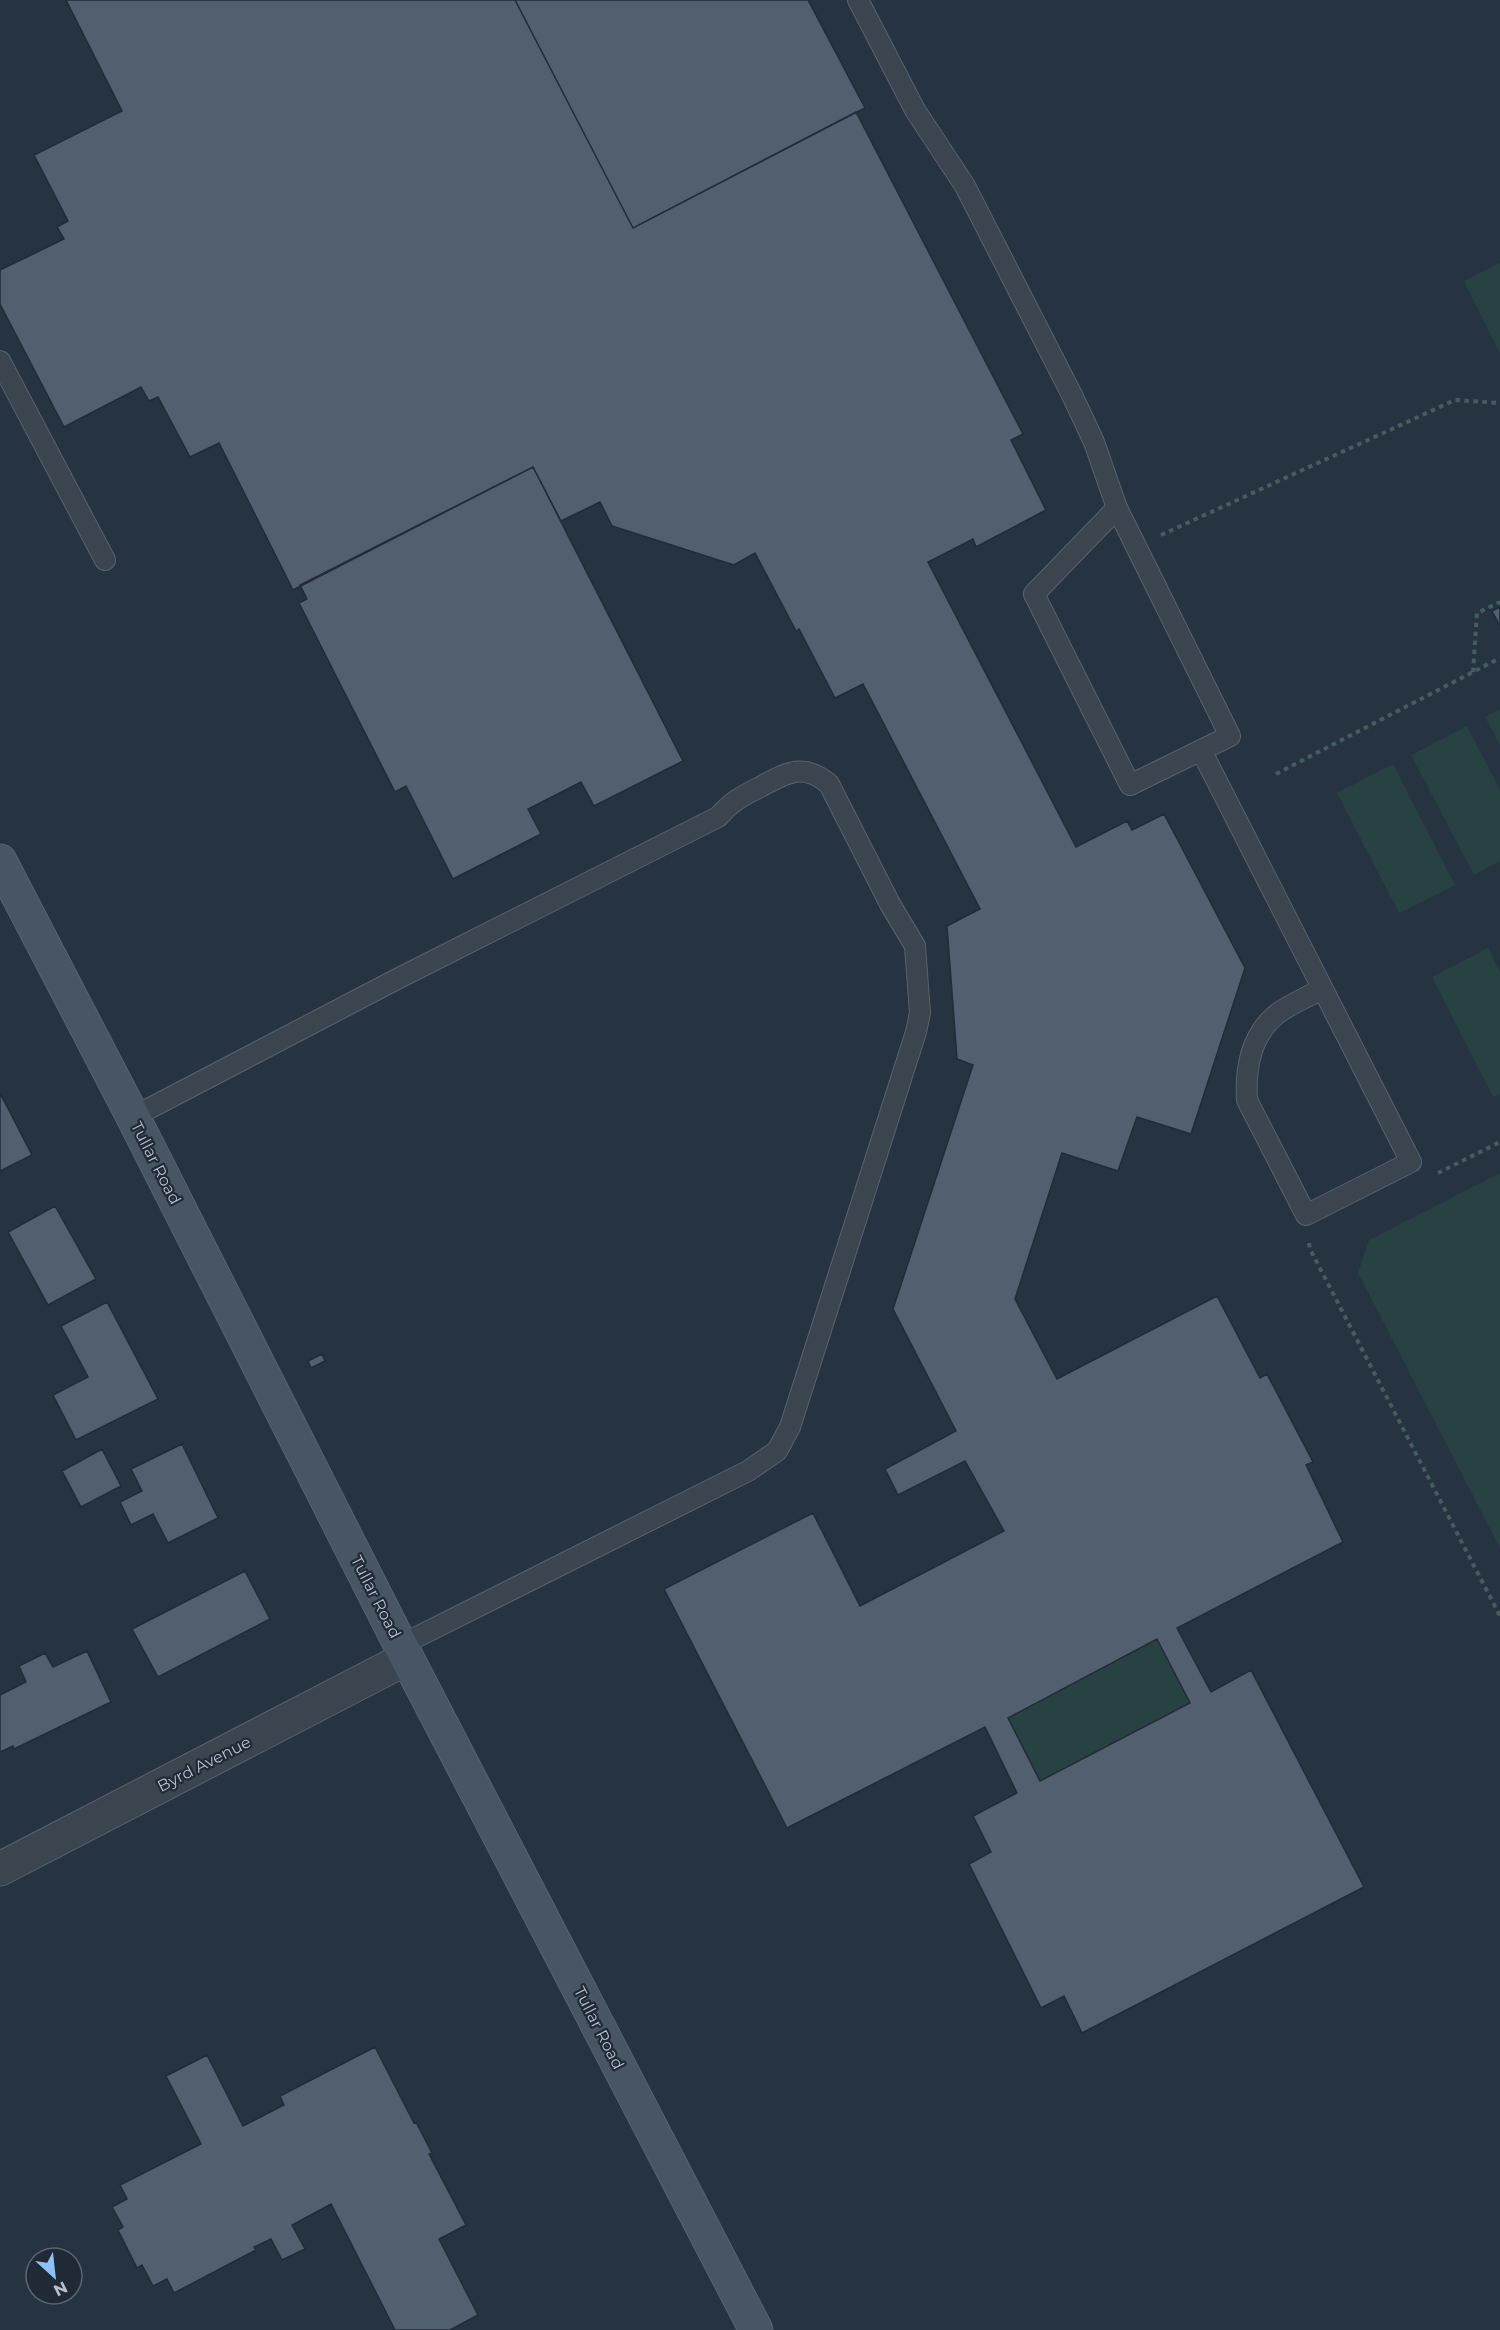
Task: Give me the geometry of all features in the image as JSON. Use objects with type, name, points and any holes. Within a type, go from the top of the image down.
[{"type":"main road","name":"Tullar Road","points":[[0,861],[134,1117],[404,1652],[756,2330]]},
{"type":"street","name":"Byrd Avenue","points":[[0,1869],[404,1652]]},
{"type":"lane","points":[[858,0],[915,110],[965,186],[1066,384],[1094,442],[1117,508],[1230,736],[1130,785],[1034,594],[1117,508]]},
{"type":"lane","points":[[0,361],[105,560]]},
{"type":"lane","points":[[1201,750],[1411,1162],[1306,1215],[1247,1100],[1246,1084],[1252,1049],[1261,1032],[1276,1015],[1322,989]]},
{"type":"lane","points":[[134,1117],[399,978],[718,817],[733,800],[786,773],[808,772],[820,776],[829,784],[890,904],[915,946],[920,1013],[916,1032],[790,1427],[777,1451],[748,1471],[404,1652]]},
{"type":"path","points":[[1136,546],[1455,400],[1500,403]]},
{"type":"path","points":[[1473,672],[1477,613],[1500,602]]},
{"type":"path","points":[[1276,774],[1500,658]]},
{"type":"path","points":[[1306,1215],[1310,1249],[1500,1616]]},
{"type":"green space","points":[[1500,263],[1500,353],[1464,281]]},
{"type":"green space","points":[[1500,709],[1500,745],[1485,717]]},
{"type":"green space","points":[[1467,726],[1500,790],[1500,861],[1474,875],[1411,755]]},
{"type":"green space","points":[[1393,764],[1455,885],[1399,913],[1337,793]]},
{"type":"green space","points":[[1488,948],[1500,972],[1500,1094],[1493,1097],[1432,977]]},
{"type":"green space","points":[[1500,1173],[1500,1548],[1358,1273],[1369,1240]]},
{"type":"green space","points":[[1157,1639],[1190,1703],[1040,1781],[1008,1718]]},
{"type":"building","points":[[66,0],[515,0],[633,228],[856,112],[1023,434],[1011,440],[1046,510],[976,547],[973,539],[928,562],[1076,847],[1127,821],[1132,830],[1164,814],[1245,968],[1191,1134],[1137,1117],[1118,1171],[1062,1153],[1015,1299],[1057,1379],[1217,1296],[1260,1378],[1267,1374],[1313,1462],[1306,1465],[1343,1542],[1177,1628],[1211,1692],[1251,1670],[1364,1887],[1082,2033],[1064,1996],[1041,2008],[969,1864],[991,1852],[973,1816],[1017,1793],[985,1727],[787,1828],[664,1589],[813,1513],[860,1606],[1004,1531],[965,1461],[898,1495],[885,1469],[956,1431],[893,1309],[973,1065],[957,1059],[947,926],[980,909],[863,684],[835,698],[799,629],[796,631],[755,553],[734,565],[612,526],[600,502],[561,521],[533,467],[293,590],[219,443],[190,457],[158,397],[149,401],[141,387],[64,427],[0,304],[0,270],[64,239],[57,227],[68,221],[34,155],[122,111]],"holes":[[[1157,1639],[1190,1703],[1040,1781],[1008,1718]]]},
{"type":"building","points":[[515,0],[808,0],[865,108],[633,228]]},
{"type":"building","points":[[533,467],[683,761],[594,806],[581,782],[528,809],[541,834],[453,879],[406,786],[395,792],[299,603],[307,599],[300,585]]},
{"type":"building","points":[[1500,607],[1500,626],[1492,611]]},
{"type":"building","points":[[0,1093],[32,1155],[0,1171]]},
{"type":"building","points":[[55,1206],[96,1279],[48,1305],[8,1232]]},
{"type":"building","points":[[107,1302],[158,1399],[76,1440],[53,1395],[88,1377],[61,1326]]},
{"type":"building","points":[[322,1354],[325,1361],[311,1368],[308,1361]]},
{"type":"building","points":[[182,1444],[218,1518],[168,1543],[153,1514],[131,1525],[120,1502],[142,1491],[131,1469]]},
{"type":"building","points":[[102,1449],[121,1486],[81,1507],[62,1471]]},
{"type":"building","points":[[245,1571],[270,1619],[158,1677],[132,1629]]},
{"type":"building","points":[[87,1651],[111,1702],[14,1749],[13,1746],[0,1752],[0,1695],[26,1682],[19,1666],[45,1653],[53,1667]]},
{"type":"building","points":[[375,2047],[432,2153],[429,2154],[466,2225],[439,2239],[478,2315],[450,2330],[395,2330],[331,2204],[292,2225],[305,2249],[282,2260],[271,2239],[254,2247],[256,2250],[174,2293],[167,2279],[153,2286],[142,2265],[137,2268],[118,2230],[123,2227],[112,2207],[127,2199],[120,2185],[201,2144],[166,2076],[207,2055],[243,2126],[284,2105],[280,2096]]}]
